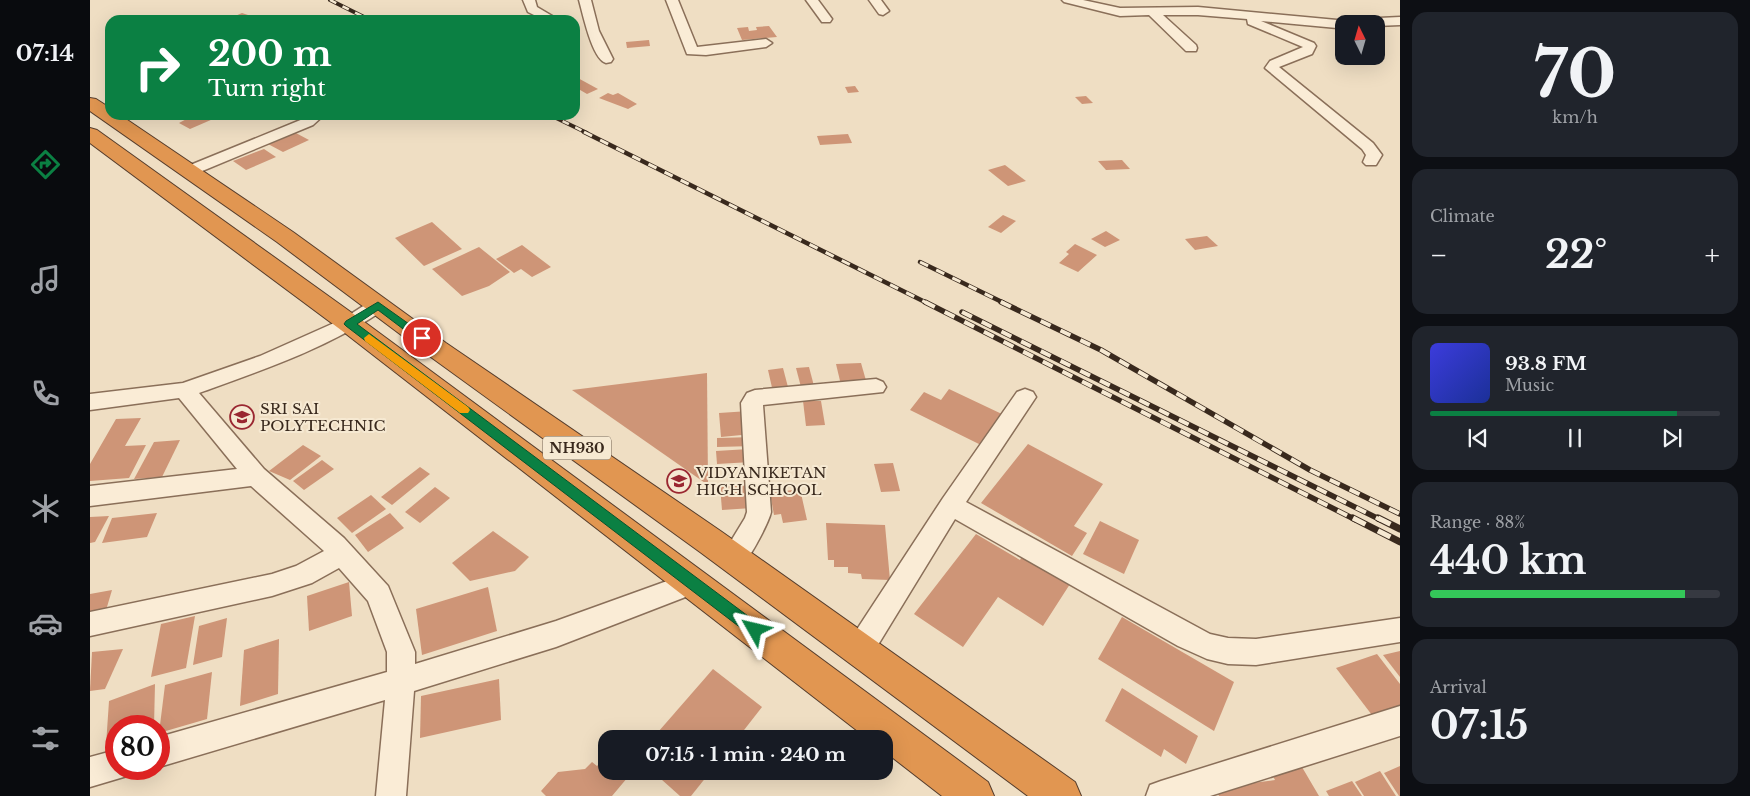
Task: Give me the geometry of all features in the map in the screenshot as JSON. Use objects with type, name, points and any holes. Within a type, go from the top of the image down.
[{"type":"highway","name":"NH930","points":[[90,103],[105,113]]},
{"type":"highway","name":"NH930","points":[[115,120],[285,237],[378,306],[860,649],[895,677],[1061,796]]},
{"type":"highway","name":"NH930","points":[[90,134],[350,324],[974,796]]},
{"type":"street","points":[[529,0],[532,9],[543,15]]},
{"type":"street","points":[[585,0],[595,36],[606,60]]},
{"type":"street","points":[[672,0],[692,51],[706,51],[766,43]]},
{"type":"street","points":[[812,0],[826,19]]},
{"type":"street","points":[[875,0],[883,11]]},
{"type":"street","points":[[1068,0],[1114,12],[1198,11],[1331,23],[1400,21]]},
{"type":"street","points":[[1154,12],[1191,48]]},
{"type":"street","points":[[1238,14],[1310,46],[1307,51],[1275,64],[1272,68],[1368,146],[1374,155],[1371,162]]},
{"type":"street","points":[[580,32],[595,36]]},
{"type":"street","points":[[189,171],[311,120]]},
{"type":"street","points":[[90,402],[184,390],[267,361],[350,324],[378,306]]},
{"type":"street","points":[[733,559],[757,521],[759,512],[752,403],[755,398],[876,387]]},
{"type":"street","points":[[184,390],[256,476],[342,554],[379,594],[401,652],[401,682],[391,796]]},
{"type":"street","points":[[860,649],[951,505],[1025,397]]},
{"type":"street","points":[[90,496],[256,476]]},
{"type":"street","points":[[951,505],[1207,646],[1228,651],[1256,652],[1400,630]]},
{"type":"street","points":[[90,624],[272,585],[303,575],[342,554]]},
{"type":"street","points":[[170,749],[401,682],[556,634],[692,583]]},
{"type":"street","points":[[1161,796],[1400,721]]},
{"type":"street","points":[[90,772],[105,768]]},
{"type":"building","points":[[769,26],[777,37],[742,40],[737,28],[748,27],[749,31],[757,30],[756,27]]},
{"type":"building","points":[[649,40],[650,46],[627,48],[626,42]]},
{"type":"building","points":[[580,79],[598,89],[587,94],[580,90]]},
{"type":"building","points":[[855,86],[859,92],[848,93],[845,87]]},
{"type":"building","points":[[608,93],[613,95],[618,93],[637,104],[628,109],[599,98]]},
{"type":"building","points":[[1086,96],[1093,103],[1082,104],[1075,97]]},
{"type":"building","points":[[185,120],[211,120],[190,129],[179,123]]},
{"type":"building","points":[[294,132],[309,140],[283,152],[268,144]]},
{"type":"building","points":[[848,134],[852,143],[820,145],[817,136]]},
{"type":"building","points":[[264,149],[276,157],[246,170],[233,161]]},
{"type":"building","points":[[1122,160],[1130,169],[1106,170],[1098,161]]},
{"type":"building","points":[[1005,165],[1026,181],[1008,186],[988,170]]},
{"type":"building","points":[[1003,215],[1016,221],[1001,233],[988,227]]},
{"type":"building","points":[[432,222],[462,249],[424,266],[395,238]]},
{"type":"building","points":[[1106,231],[1120,240],[1105,247],[1091,239]]},
{"type":"building","points":[[1207,236],[1218,246],[1195,250],[1185,239]]},
{"type":"building","points":[[1075,244],[1097,255],[1078,272],[1059,263],[1069,254],[1066,252]]},
{"type":"building","points":[[522,245],[551,267],[532,277],[521,269],[514,273],[496,259]]},
{"type":"building","points":[[479,247],[510,272],[489,286],[462,296],[432,269]]},
{"type":"building","points":[[861,363],[867,384],[841,385],[836,364]]},
{"type":"building","points":[[809,367],[814,386],[801,387],[796,368]]},
{"type":"building","points":[[783,368],[789,391],[773,392],[768,370]]},
{"type":"building","points":[[707,373],[708,485],[572,390]]},
{"type":"building","points":[[949,389],[1004,415],[983,446],[910,410],[924,392],[941,400]]},
{"type":"building","points":[[803,401],[821,401],[825,425],[806,426]]},
{"type":"building","points":[[749,411],[752,434],[721,437],[719,413]]},
{"type":"building","points":[[141,418],[125,446],[146,445],[129,478],[90,481],[90,464],[116,419]]},
{"type":"building","points":[[754,437],[754,446],[717,447],[717,438]]},
{"type":"building","points":[[180,440],[162,477],[134,479],[154,442]]},
{"type":"building","points":[[1028,444],[1103,484],[1074,526],[1087,533],[1072,556],[981,503]]},
{"type":"building","points":[[303,445],[321,456],[290,480],[269,471]]},
{"type":"building","points":[[749,449],[751,462],[717,464],[716,451]]},
{"type":"building","points":[[322,460],[334,469],[304,490],[293,481]]},
{"type":"building","points":[[893,463],[900,491],[881,492],[874,464]]},
{"type":"building","points":[[420,467],[430,474],[392,505],[381,497]]},
{"type":"building","points":[[750,484],[752,508],[722,510],[720,486]]},
{"type":"building","points":[[435,487],[450,498],[420,523],[405,512]]},
{"type":"building","points":[[800,489],[807,520],[783,523],[781,514],[774,515],[770,493]]},
{"type":"building","points":[[371,495],[386,509],[352,533],[337,518]]},
{"type":"building","points":[[157,513],[147,537],[102,543],[112,518]]},
{"type":"building","points":[[390,513],[404,528],[368,552],[355,535]]},
{"type":"building","points":[[109,516],[95,542],[90,543],[90,517]]},
{"type":"building","points":[[1100,521],[1139,540],[1124,574],[1083,554]]},
{"type":"building","points":[[826,523],[885,525],[890,580],[862,579],[861,574],[848,573],[848,567],[834,567],[834,560],[828,560]]},
{"type":"building","points":[[493,531],[529,557],[515,571],[470,581],[452,563]]},
{"type":"building","points":[[976,534],[1020,560],[1022,556],[1070,584],[1043,626],[998,597],[963,647],[914,614]]},
{"type":"building","points":[[349,582],[352,616],[309,631],[307,596]]},
{"type":"building","points":[[488,587],[497,631],[422,655],[416,609]]},
{"type":"building","points":[[112,590],[104,617],[90,620],[90,594]]},
{"type":"building","points":[[195,616],[186,668],[151,677],[161,624]]},
{"type":"building","points":[[1122,617],[1234,682],[1214,731],[1098,659]]},
{"type":"building","points":[[227,618],[222,657],[193,665],[199,626]]},
{"type":"building","points":[[279,639],[278,694],[240,706],[244,650]]},
{"type":"building","points":[[123,649],[105,689],[90,691],[92,652]]},
{"type":"building","points":[[1400,651],[1400,677],[1383,655]]},
{"type":"building","points":[[1377,654],[1400,684],[1400,712],[1375,719],[1336,668]]},
{"type":"building","points":[[713,669],[762,707],[744,730],[660,730]]},
{"type":"building","points":[[212,672],[207,719],[170,730],[170,715],[161,715],[165,685]]},
{"type":"building","points":[[499,679],[501,720],[420,738],[421,696]]},
{"type":"building","points":[[155,684],[154,715],[108,715],[109,701]]},
{"type":"building","points":[[1122,688],[1198,736],[1186,764],[1164,749],[1161,757],[1105,721]]},
{"type":"building","points":[[592,762],[597,766],[598,780],[625,780],[612,796],[546,796],[541,791],[558,772],[585,769]]},
{"type":"building","points":[[1299,762],[1319,796],[1219,796],[1215,788],[1249,778],[1252,783],[1275,780],[1270,770]]},
{"type":"building","points":[[1400,766],[1400,796],[1399,796],[1384,773]]},
{"type":"building","points":[[1380,771],[1396,796],[1364,796],[1355,782]]},
{"type":"building","points":[[662,780],[704,780],[691,796],[680,796]]},
{"type":"building","points":[[1352,781],[1362,796],[1329,796],[1326,791]]},
{"type":"railway","points":[[330,0],[360,15]]},
{"type":"railway","points":[[560,120],[587,133]]},
{"type":"railway","points":[[584,132],[925,302]]},
{"type":"railway","points":[[920,262],[1004,303]]},
{"type":"railway","points":[[925,302],[1356,520]]},
{"type":"railway","points":[[1001,302],[1101,350],[1310,470],[1400,514]]},
{"type":"railway","points":[[962,312],[1381,520]]},
{"type":"railway","points":[[1353,518],[1400,542]]},
{"type":"railway","points":[[1378,518],[1400,529]]},
{"type":"slow traffic","points":[[369,338],[464,410]]},
{"type":"place","name":"SRI SAI POLYTECHNIC","points":[[242,417]]},
{"type":"place","name":"VIDYANIKETAN HIGH SCHOOL","points":[[679,481]]},
{"type":"route","points":[[422,338],[378,306],[350,324],[755,630]]}]
